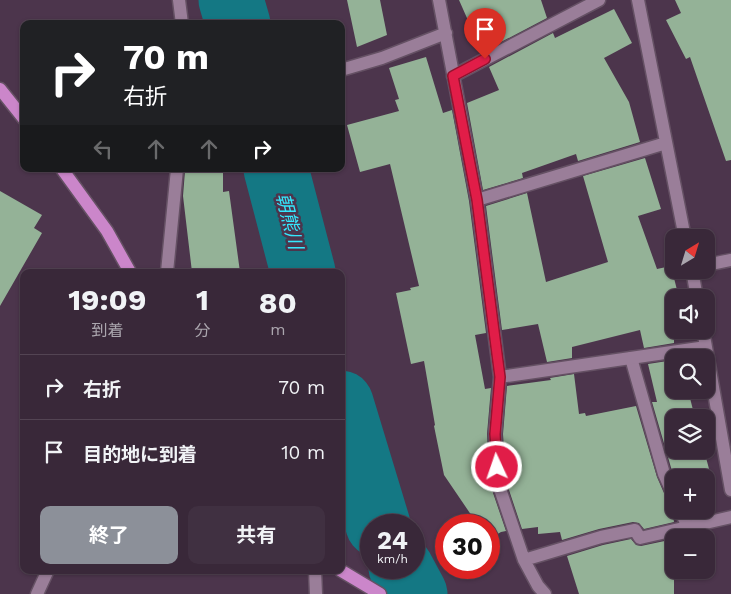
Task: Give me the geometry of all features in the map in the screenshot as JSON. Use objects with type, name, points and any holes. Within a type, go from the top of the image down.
[{"type":"main road","points":[[0,89],[20,114]]},
{"type":"main road","points":[[64,172],[107,231],[128,269]]},
{"type":"main road","points":[[345,573],[380,594]]},
{"type":"street","points":[[179,0],[182,20]]},
{"type":"street","points":[[439,0],[477,200],[500,377],[495,434],[498,483],[524,560],[544,594]]},
{"type":"street","points":[[453,76],[598,0]]},
{"type":"street","points":[[638,0],[683,229]]},
{"type":"street","points":[[345,69],[382,58],[446,33]]},
{"type":"street","points":[[477,200],[666,143]]},
{"type":"street","points":[[167,269],[177,172]]},
{"type":"street","points":[[715,264],[731,260]]},
{"type":"street","points":[[705,339],[731,490]]},
{"type":"street","points":[[500,377],[706,347]]},
{"type":"street","points":[[631,358],[665,476]]},
{"type":"street","points":[[524,560],[609,535],[635,530],[640,538],[731,517]]},
{"type":"street","points":[[684,519],[688,527]]},
{"type":"street","points":[[37,594],[46,574]]},
{"type":"street","points":[[314,574],[316,594]]},
{"type":"building","points":[[347,0],[380,0],[387,35],[357,47]]},
{"type":"building","points":[[459,0],[541,0],[547,18],[482,52]]},
{"type":"building","points":[[675,0],[731,0],[731,160],[726,161],[690,57],[686,59],[666,20],[681,13]]},
{"type":"building","points":[[614,9],[632,43],[604,58],[629,102],[640,142],[578,161],[576,154],[522,173],[523,178],[483,190],[467,103],[499,90],[489,67],[553,33],[555,38]]},
{"type":"building","points":[[426,57],[443,113],[452,110],[469,201],[486,333],[475,335],[485,389],[491,388],[487,434],[490,484],[506,531],[500,533],[500,514],[471,514],[444,475],[424,361],[411,364],[396,293],[419,286],[390,164],[360,172],[347,125],[399,111],[395,100],[399,99],[389,68]]},
{"type":"building","points":[[645,158],[661,209],[638,216],[657,269],[665,267],[665,279],[674,279],[677,289],[665,289],[665,339],[674,339],[674,343],[644,348],[640,330],[572,347],[572,358],[547,362],[538,324],[502,330],[486,206],[527,193],[546,282],[608,262],[583,176]]},
{"type":"building","points":[[185,172],[223,172],[223,192],[229,191],[240,269],[192,269],[183,196]]},
{"type":"building","points":[[0,191],[42,215],[34,228],[42,233],[0,306]]},
{"type":"building","points":[[665,361],[665,399],[690,399],[693,409],[665,409],[665,447],[652,402],[657,402],[648,364]]},
{"type":"building","points":[[574,374],[579,414],[585,413],[586,416],[636,406],[657,477],[665,495],[665,519],[674,519],[674,522],[644,529],[639,523],[633,522],[599,529],[562,540],[560,532],[538,534],[538,527],[522,529],[506,481],[503,434],[507,386],[551,380],[550,378]]},
{"type":"building","points":[[669,459],[706,459],[709,469],[671,469]]},
{"type":"building","points":[[631,539],[636,545],[641,546],[665,541],[665,579],[674,579],[674,594],[579,594],[567,556]]},
{"type":"waterway","name":"朝熊川","points":[[231,0],[237,20]]},
{"type":"waterway","name":"朝熊川","points":[[277,172],[302,269]]},
{"type":"waterway","name":"朝熊川","points":[[345,416],[375,514]]},
{"type":"waterway","name":"朝熊川","points":[[407,579],[415,594]]},
{"type":"route","points":[[485,59],[453,76],[477,200],[500,377],[495,434],[497,467]]}]
